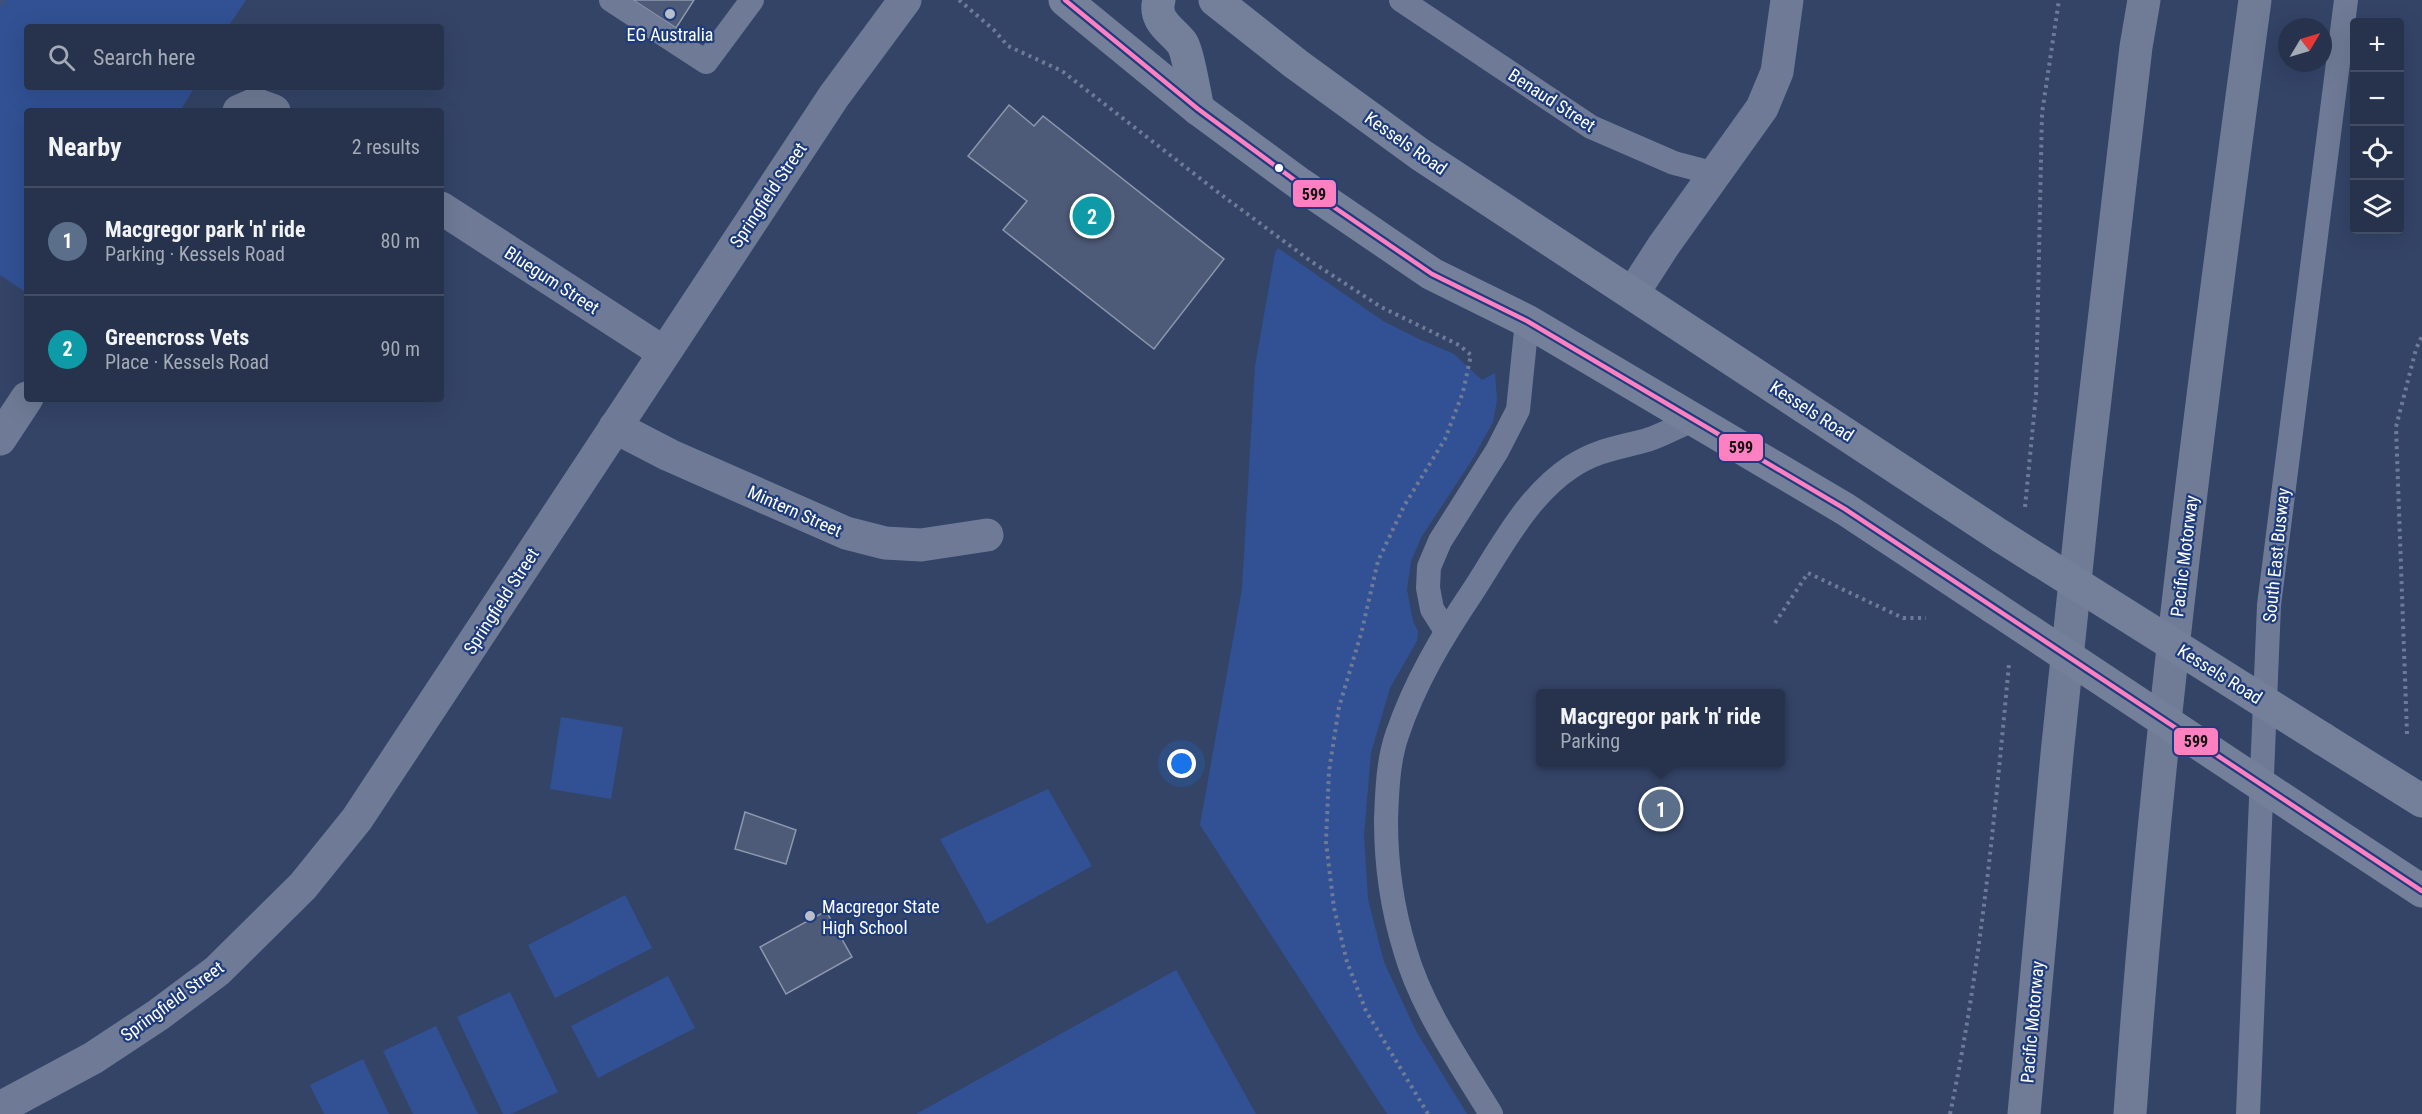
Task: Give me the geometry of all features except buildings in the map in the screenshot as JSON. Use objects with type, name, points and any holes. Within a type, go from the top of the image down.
[{"type":"highway","points":[[1065,0],[1198,109],[1300,184],[1432,274],[1527,321],[1845,508],[2422,891]]},
{"type":"highway","points":[[1159,0],[1157,6],[1161,21],[1183,44],[1198,109]]},
{"type":"highway","name":"Kessels Road","points":[[1215,0],[1296,64],[1421,155],[2002,537],[2422,801]]},
{"type":"highway","name":"Pacific Motorway","points":[[2024,1114],[2057,754],[2086,476],[2136,47],[2144,0]]},
{"type":"highway","name":"Pacific Motorway","points":[[2130,1114],[2154,819],[2227,210],[2255,0]]},
{"type":"street","name":"Springfield Street","points":[[0,1108],[93,1058],[158,1015],[217,971],[303,886],[357,819],[834,96],[905,0]]},
{"type":"street","points":[[1633,293],[1664,245],[1762,108],[1777,72],[1787,0]]},
{"type":"street","points":[[246,108],[255,104],[266,108]]},
{"type":"street","name":"Bluegum Street","points":[[444,210],[663,352]]},
{"type":"street","points":[[0,439],[24,402]]},
{"type":"street","name":"Mintern Street","points":[[615,427],[669,455],[846,534],[885,543],[921,545],[987,535]]},
{"type":"lane","points":[[611,0],[706,62],[752,0]]},
{"type":"lane","name":"Benaud Street","points":[[1401,0],[1591,127],[1674,163],[1716,174]]},
{"type":"lane","name":"South East Busway","points":[[2248,1114],[2269,605],[2346,0]]},
{"type":"lane","points":[[1446,632],[1432,609],[1428,588],[1429,567],[1440,541],[1497,451],[1518,410],[1527,321]]},
{"type":"lane","points":[[1491,1114],[1444,1036],[1405,952],[1392,898],[1386,841],[1387,789],[1396,737],[1420,676],[1446,632],[1520,519],[1545,489],[1568,469],[1592,454],[1648,440],[1693,420]]},
{"type":"path","points":[[959,0],[994,30],[1008,46],[1037,57],[1062,71],[1312,262],[1381,307],[1459,345],[1471,355],[1463,392],[1445,439],[1404,506],[1378,561],[1339,707],[1329,771],[1326,842],[1334,908],[1347,962],[1366,1011],[1428,1114]]},
{"type":"path","points":[[2407,734],[2396,428],[2416,349],[2422,336]]},
{"type":"path","points":[[1775,624],[1808,573],[1902,618],[1926,618]]},
{"type":"shaded area","points":[[0,0],[246,0],[230,24],[24,24],[24,90],[193,90],[182,108],[24,108],[24,291],[0,275]]},
{"type":"shaded area","points":[[1278,248],[1383,321],[1454,354],[1482,380],[1495,373],[1497,400],[1493,422],[1472,460],[1422,536],[1411,561],[1407,590],[1413,621],[1418,631],[1417,641],[1390,688],[1371,753],[1364,836],[1368,899],[1384,962],[1416,1031],[1467,1114],[1387,1114],[1200,825],[1242,589],[1255,366],[1275,253]]},
{"type":"shaded area","points":[[561,717],[623,727],[611,799],[550,789]]},
{"type":"shaded area","points":[[1048,789],[1092,866],[987,924],[940,839]]},
{"type":"shaded area","points":[[625,895],[652,948],[555,998],[528,945]]},
{"type":"shaded area","points":[[1176,970],[1256,1114],[916,1114]]},
{"type":"shaded area","points":[[668,976],[695,1028],[598,1078],[571,1026]]},
{"type":"shaded area","points":[[510,992],[558,1092],[511,1114],[503,1114],[457,1017]]},
{"type":"shaded area","points":[[436,1026],[478,1114],[413,1114],[383,1051]]},
{"type":"shaded area","points":[[363,1059],[389,1114],[324,1114],[310,1085]]},
{"type":"transit line","name":"599","points":[[1065,0],[1198,109],[1300,184],[1432,274],[1527,321],[1845,509],[2422,891]]},
{"type":"place","name":"EG Australia","points":[[670,14]]},
{"type":"place","name":"Greencross Vets","points":[[1092,216]]},
{"type":"place","name":"Macgregor park 'n' ride","points":[[1661,809]]},
{"type":"place","name":"Macgregor State High School","points":[[810,916]]}]
